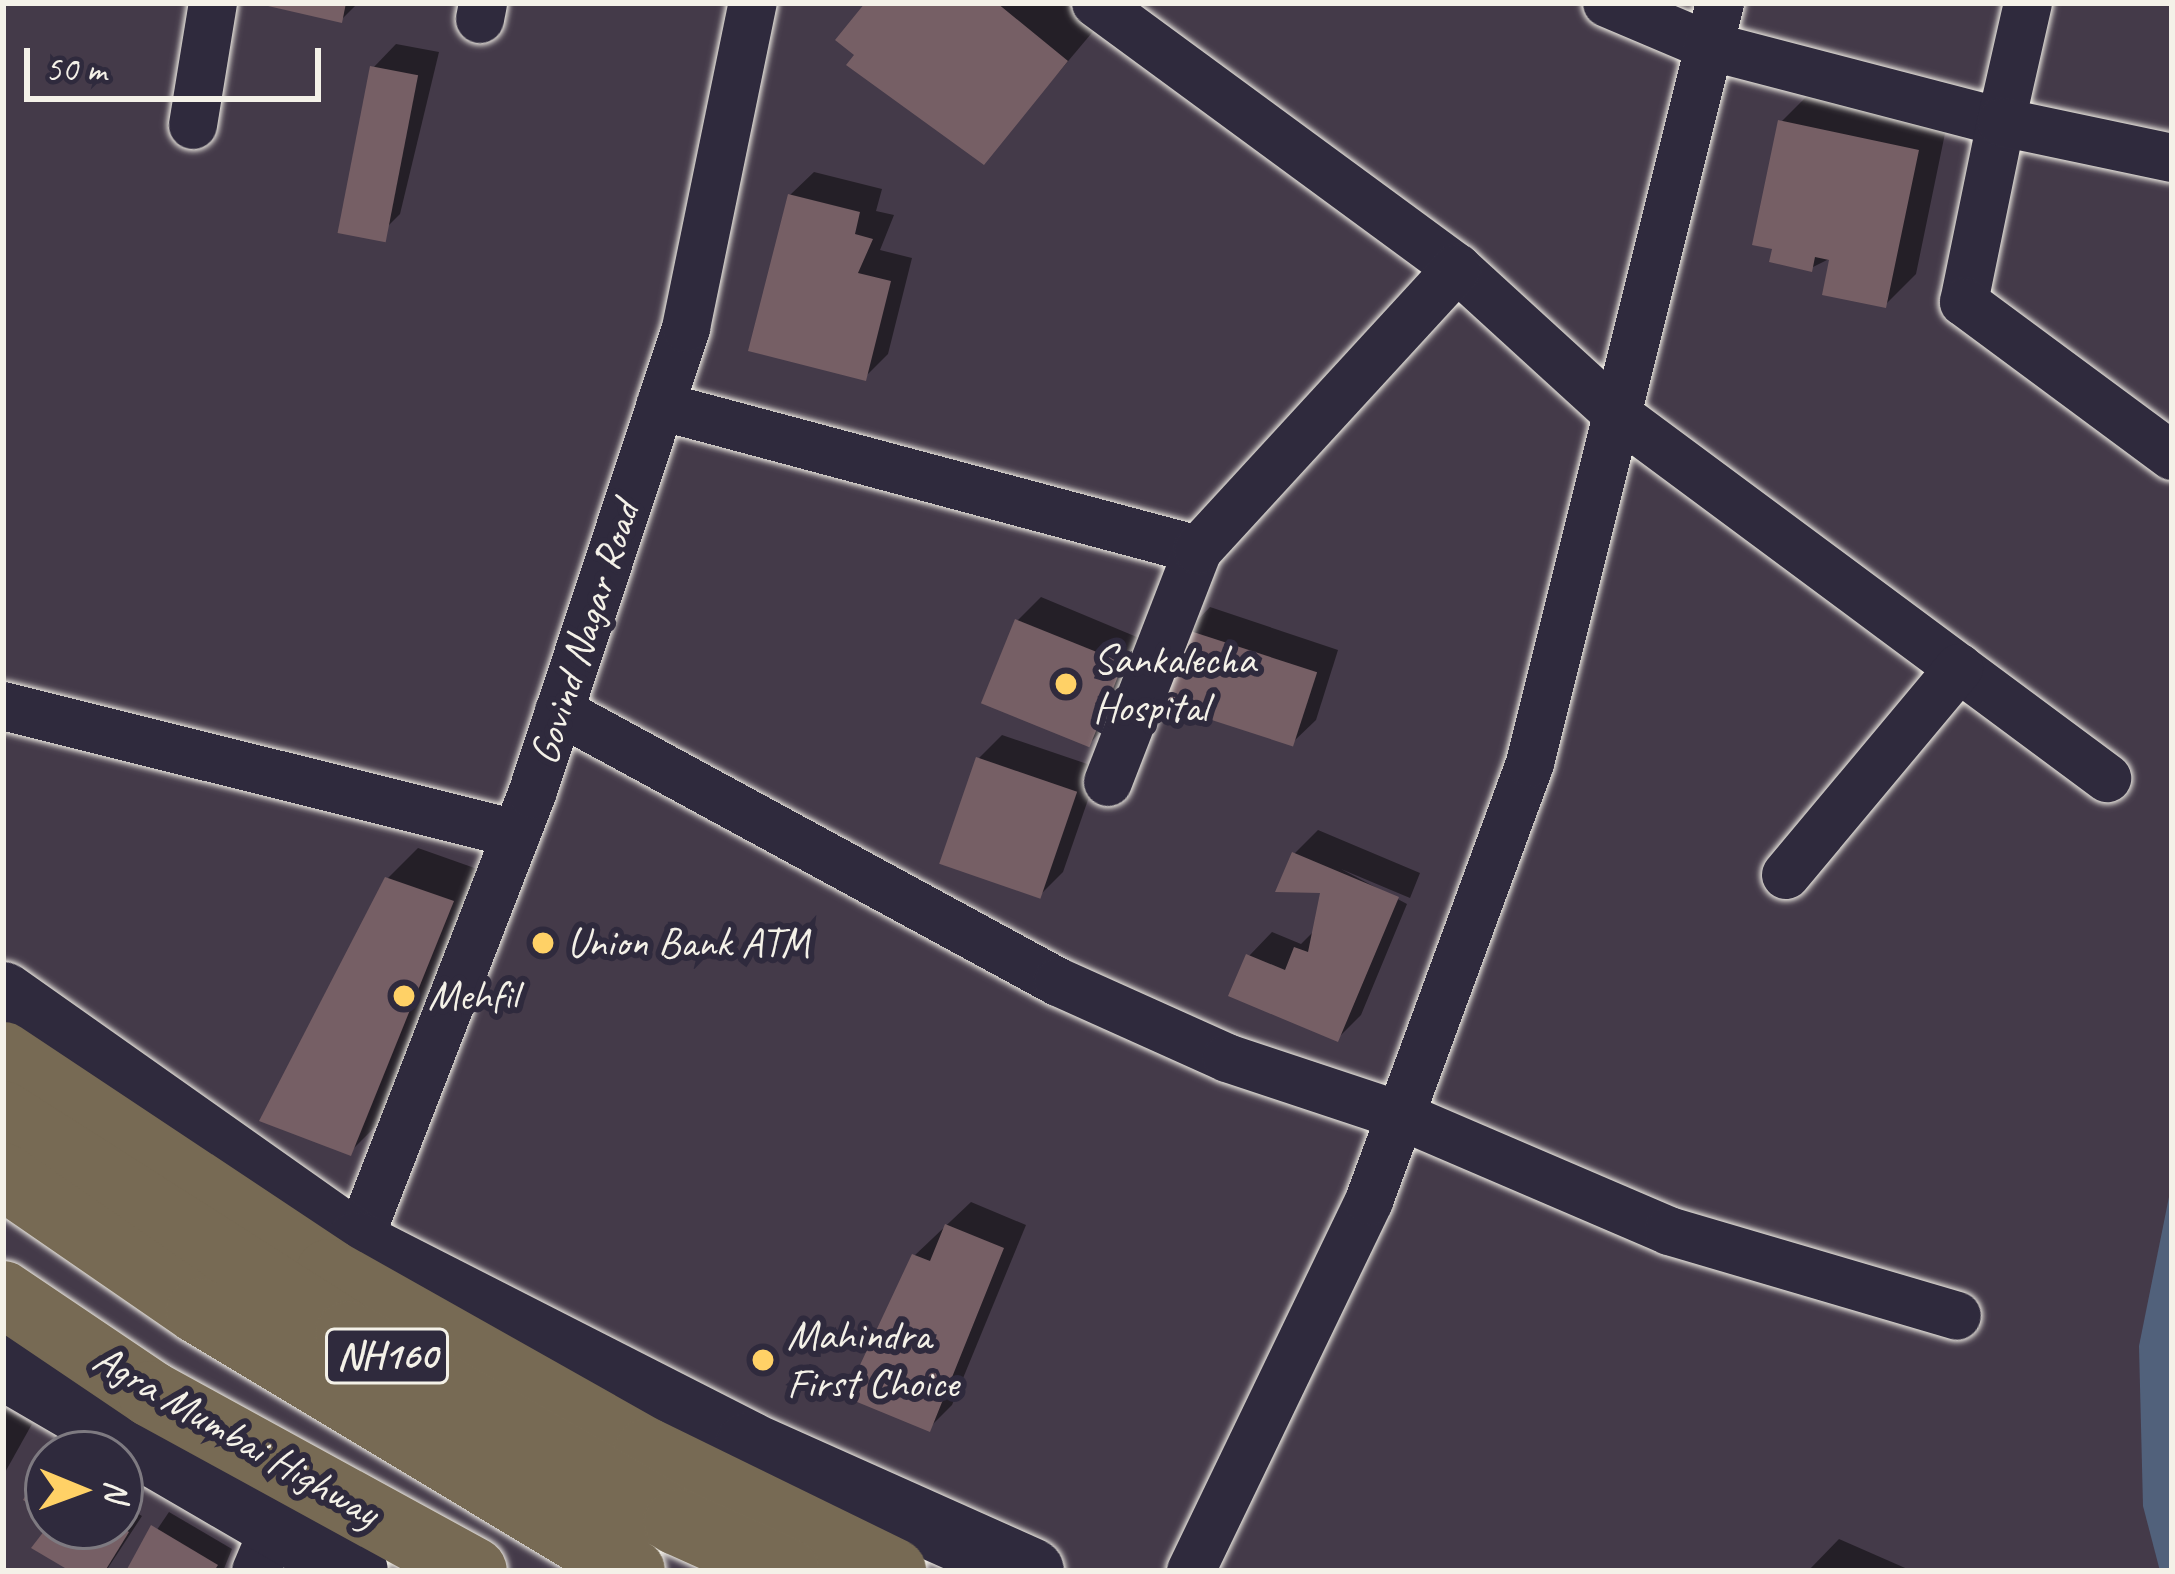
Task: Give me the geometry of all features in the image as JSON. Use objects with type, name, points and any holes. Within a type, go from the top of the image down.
[{"type":"main road","points":[[3,1055],[329,1272],[859,1564]]},
{"type":"main road","name":"NH160","points":[[3,1114],[348,1334],[786,1571]]},
{"type":"main road","name":"NH160","points":[[3,1176],[199,1311],[632,1571]]},
{"type":"main road","name":"Agra Mumbai Highway","points":[[3,1294],[151,1394],[474,1571]]},
{"type":"street","points":[[194,125],[213,3]]},
{"type":"street","name":"Govind Nagar Road","points":[[357,1245],[516,834],[660,406],[753,3]]},
{"type":"street","points":[[1096,3],[1457,268],[1619,416],[2107,778]]},
{"type":"street","points":[[1607,3],[1714,24],[2001,122],[2172,158]]},
{"type":"street","points":[[2028,3],[1964,302],[2172,457]]},
{"type":"street","points":[[1191,1571],[1401,1115],[1530,763],[1714,24]]},
{"type":"street","points":[[1108,782],[1198,550],[1457,268]]},
{"type":"street","points":[[660,406],[1198,550]]},
{"type":"street","points":[[1786,875],[1959,668]]},
{"type":"street","points":[[3,706],[516,834]]},
{"type":"street","points":[[559,711],[1058,982],[1226,1058],[1401,1115],[1669,1231],[1957,1316]]},
{"type":"street","points":[[3,995],[357,1245],[748,1444],[1031,1571]]},
{"type":"street","points":[[3,1366],[265,1548],[355,1571]]},
{"type":"water","points":[[2172,1182],[2172,1571],[2160,1571],[2143,1506],[2139,1346]]},
{"type":"building","points":[[255,3],[346,3],[342,23]]},
{"type":"building","points":[[865,3],[997,3],[1068,61],[984,165],[846,65],[854,55],[835,40]]},
{"type":"building","points":[[370,66],[418,75],[386,242],[338,233]]},
{"type":"building","points":[[1778,120],[1919,150],[1886,308],[1822,295],[1829,260],[1815,257],[1812,272],[1769,262],[1772,249],[1752,245]]},
{"type":"building","points":[[788,194],[860,212],[855,234],[873,239],[858,273],[891,281],[866,381],[748,351]]},
{"type":"building","points":[[1015,619],[1123,663],[1089,747],[981,703]]},
{"type":"building","points":[[1184,629],[1317,672],[1293,746],[1160,703]]},
{"type":"building","points":[[976,757],[1077,792],[1040,899],[939,864]]},
{"type":"building","points":[[1292,852],[1399,897],[1338,1042],[1228,996],[1246,954],[1285,970],[1294,947],[1308,952],[1320,893],[1275,892]]},
{"type":"building","points":[[385,877],[454,901],[351,1156],[259,1121]]},
{"type":"building","points":[[945,1224],[1004,1248],[930,1432],[845,1397],[912,1254],[930,1261]]},
{"type":"building","points":[[151,1525],[218,1565],[214,1571],[126,1571],[137,1550],[144,1550]]},
{"type":"building","points":[[34,1550],[118,1550],[105,1571],[70,1571]]},
{"type":"place","name":"Sankalecha Hospital","points":[[1066,684]]},
{"type":"place","name":"Union Bank ATM","points":[[543,943]]},
{"type":"place","name":"Mehfil","points":[[404,996]]},
{"type":"place","name":"Mahindra First Choice","points":[[763,1360]]}]
